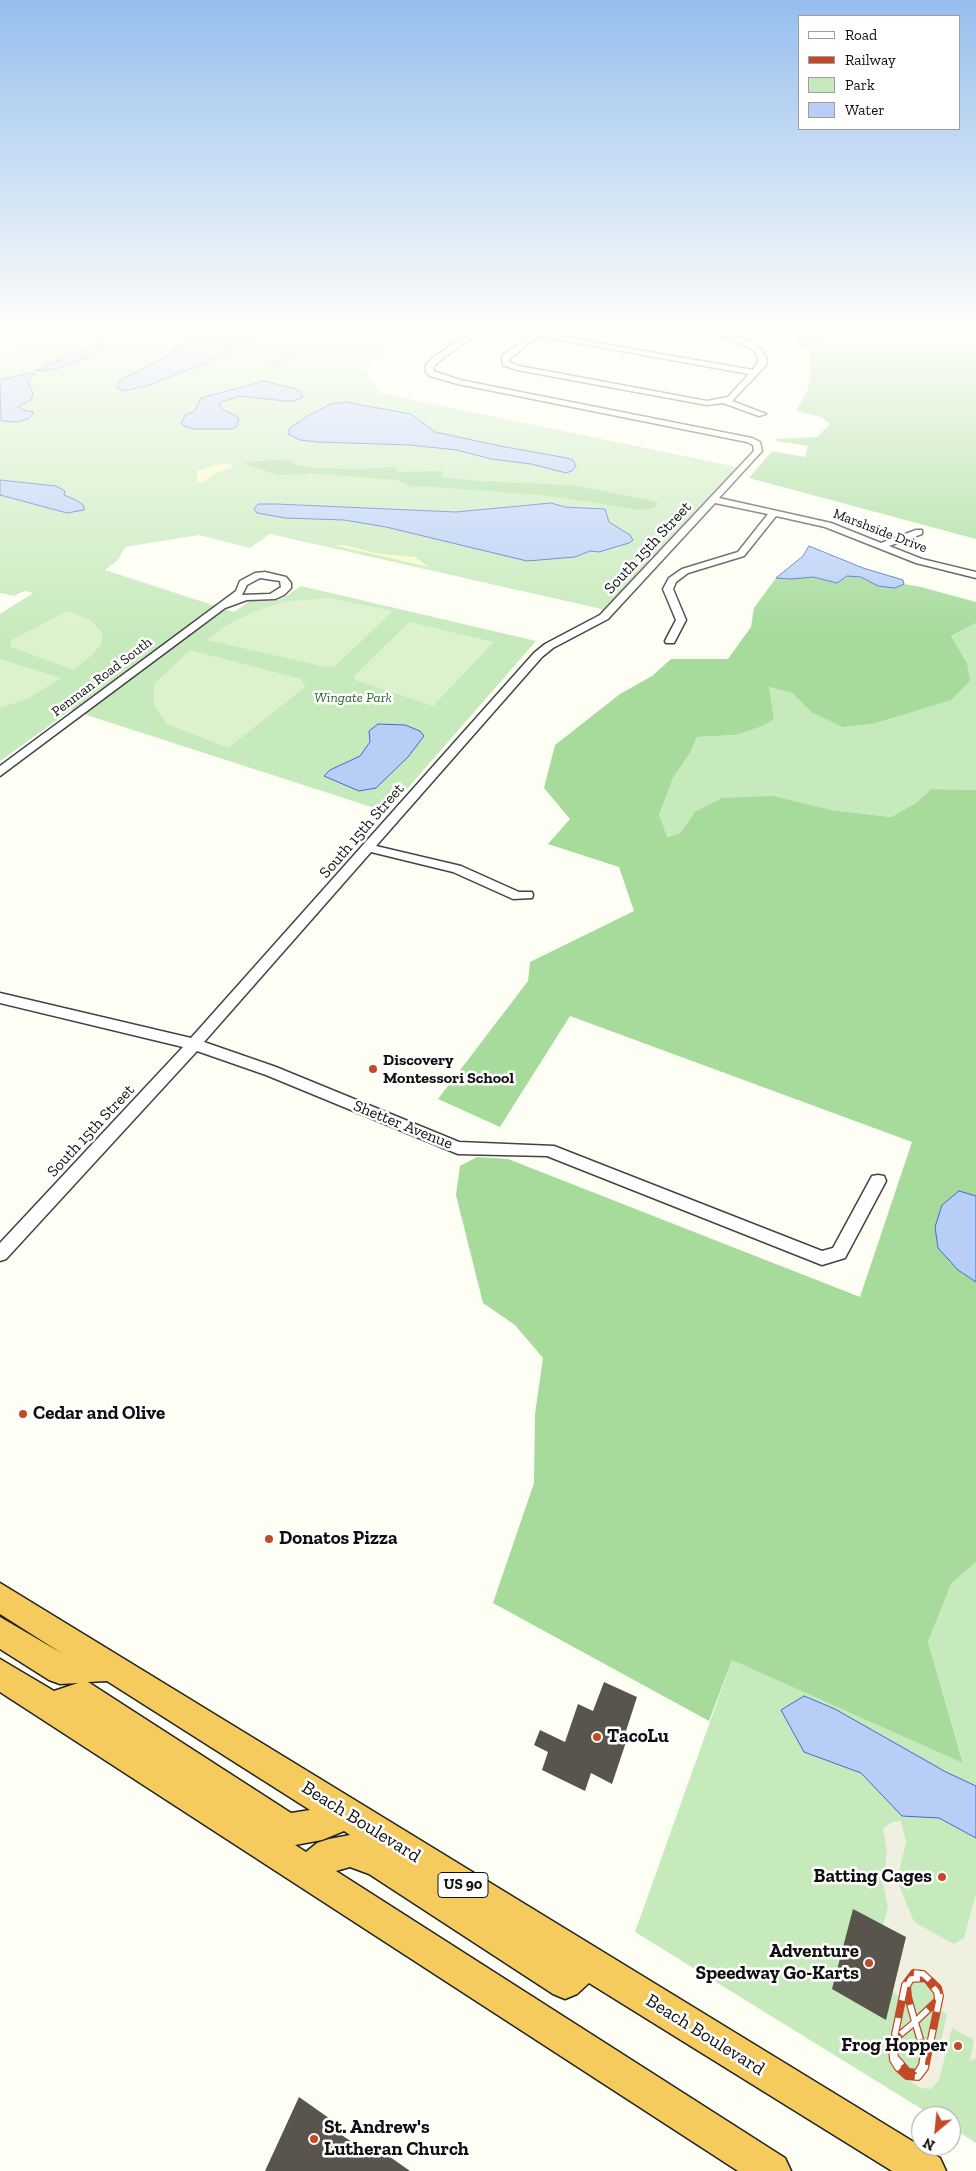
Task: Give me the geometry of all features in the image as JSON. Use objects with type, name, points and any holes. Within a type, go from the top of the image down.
[{"type":"highway","name":"Beach Boulevard","points":[[0,1597],[346,1814],[927,2171]]},
{"type":"highway","points":[[0,1632],[60,1669],[110,1666]]},
{"type":"highway","points":[[0,1674],[772,2171]]},
{"type":"highway","points":[[52,1707],[84,1696],[288,1830],[322,1824],[346,1814]]},
{"type":"highway","points":[[308,1872],[329,1854],[350,1851],[378,1861],[565,1982],[586,1962]]},
{"type":"street","name":"South 15th Street","points":[[0,1254],[194,1044],[370,848],[538,655],[549,646],[604,617],[715,500],[758,451],[757,445],[749,440],[715,433]]},
{"type":"street","name":"Marshside Drive","points":[[715,500],[828,525],[919,561],[976,575]]},
{"type":"street","points":[[670,641],[681,620],[668,589],[672,580],[685,571],[741,554],[773,514]]},
{"type":"street","points":[[881,546],[920,532]]},
{"type":"street","name":"Penman Road South","points":[[0,772],[221,606],[240,592],[243,583],[258,576],[273,575],[283,579],[286,583],[286,588],[281,594],[264,598],[240,599],[221,606]]},
{"type":"street","points":[[241,587],[243,592],[254,597]]},
{"type":"street","points":[[370,848],[457,869],[518,896],[527,894]]},
{"type":"street","name":"Shetter Avenue","points":[[0,998],[194,1044],[271,1071],[458,1148],[548,1150],[822,1258],[839,1253],[878,1181]]},
{"type":"green space","name":"Wingate Park","points":[[0,433],[574,433],[737,467],[606,610],[270,534],[250,548],[199,535],[125,547],[118,560],[105,570],[234,612],[250,601],[273,601],[285,597],[301,586],[536,641],[387,812],[71,710],[0,761],[0,614],[33,593],[24,591],[14,596],[0,593]]},
{"type":"green space","points":[[976,623],[976,790],[931,789],[916,803],[891,817],[831,810],[695,812],[680,833],[666,837],[659,815],[673,778],[690,753],[697,737],[736,735],[774,719],[769,687],[792,693],[811,712],[876,723],[901,715],[967,663],[951,636]]},
{"type":"green space","points":[[976,1562],[976,2143],[961,2133],[961,2106],[917,2106],[635,1932],[732,1660],[963,1762],[928,1642],[951,1584]]},
{"type":"shaded area","points":[[821,433],[976,433],[976,539],[749,478],[772,451],[805,457],[808,446],[776,441],[777,439],[817,437]]},
{"type":"shaded area","points":[[291,460],[294,464],[314,468],[360,469],[396,467],[397,472],[440,471],[444,472],[442,477],[478,481],[572,485],[658,502],[654,508],[639,510],[551,496],[425,486],[413,487],[397,480],[311,473],[295,475],[275,474],[242,463]]},
{"type":"shaded area","points":[[847,576],[861,577],[878,586],[895,588],[904,584],[921,587],[976,602],[976,623],[951,636],[967,663],[970,681],[951,700],[876,723],[843,727],[811,712],[792,693],[769,687],[774,719],[762,726],[736,735],[697,737],[690,753],[673,778],[659,815],[667,837],[680,833],[695,812],[722,798],[773,796],[831,810],[891,817],[916,803],[931,789],[976,790],[976,1196],[959,1191],[958,1270],[976,1282],[976,1562],[951,1584],[928,1642],[963,1763],[732,1660],[709,1721],[493,1603],[534,1483],[535,1414],[543,1358],[515,1325],[483,1303],[456,1195],[460,1166],[477,1157],[508,1159],[860,1297],[912,1142],[570,1016],[500,1127],[438,1099],[528,981],[530,962],[634,911],[619,867],[548,844],[570,819],[544,788],[555,745],[620,694],[652,676],[671,659],[728,659],[751,627],[754,608],[776,578],[813,577],[837,583]]},
{"type":"shaded area","points":[[329,598],[393,611],[334,667],[326,667],[207,640],[224,627],[253,612],[284,602]]},
{"type":"shaded area","points":[[67,611],[89,619],[102,632],[102,643],[93,654],[74,670],[11,647],[10,641]]},
{"type":"shaded area","points":[[409,622],[494,642],[433,706],[355,680],[354,676]]},
{"type":"shaded area","points":[[190,650],[301,679],[305,687],[228,748],[167,724],[154,705],[154,684]]},
{"type":"shaded area","points":[[0,659],[61,678],[27,699],[0,708]]},
{"type":"shaded area","points":[[901,1821],[906,1842],[897,1880],[914,1922],[954,1944],[964,1938],[976,1893],[976,2058],[970,2061],[974,2040],[952,2028],[939,2080],[931,2089],[921,2088],[904,2078],[921,2080],[927,2071],[932,2046],[939,2050],[947,2014],[940,2010],[941,1989],[936,1979],[920,1969],[911,1971],[904,1979],[900,1996],[893,1992],[883,1925],[888,1907],[883,1883],[887,1851],[883,1829],[892,1822]]},
{"type":"sand","points":[[229,464],[234,467],[213,474],[202,483],[197,482],[197,473],[195,472],[215,465]]},
{"type":"sand","points":[[333,545],[344,545],[375,553],[415,557],[429,567]]},
{"type":"water","points":[[441,433],[567,458],[573,460],[576,466],[572,471],[566,473],[531,464],[491,459],[457,450],[409,445],[318,442],[300,440],[288,434]]},
{"type":"water","points":[[0,480],[56,486],[65,491],[64,495],[84,506],[84,510],[67,513],[0,495]]},
{"type":"water","points":[[551,503],[565,507],[605,509],[609,522],[630,535],[633,540],[599,552],[590,551],[575,557],[527,561],[386,527],[344,520],[285,518],[257,513],[254,509],[258,504],[276,504],[456,512]]},
{"type":"water","points":[[809,546],[863,568],[903,580],[904,584],[895,588],[878,586],[861,577],[847,576],[837,583],[813,577],[776,578],[803,556]]},
{"type":"water","points":[[378,724],[405,725],[420,731],[424,736],[408,757],[376,788],[359,791],[324,776],[330,770],[360,756],[370,742],[369,731]]},
{"type":"water","points":[[959,1191],[976,1196],[976,1282],[958,1270],[938,1248],[935,1227],[942,1205]]},
{"type":"water","points":[[804,1696],[835,1709],[946,1772],[976,1786],[976,1838],[939,1818],[902,1816],[861,1773],[804,1752],[781,1710]]},
{"type":"building","name":"TacoLu","points":[[604,1682],[637,1697],[626,1731],[629,1733],[612,1784],[591,1773],[585,1791],[542,1770],[548,1752],[534,1745],[540,1730],[565,1742],[578,1704],[593,1711]]},
{"type":"building","name":"Adventure Speedway Go-Karts","points":[[853,1909],[906,1937],[886,2020],[832,1989]]},
{"type":"building","name":"St. Andrew's Lutheran Church","points":[[299,2097],[343,2128],[340,2134],[370,2154],[373,2145],[410,2171],[265,2171]]},
{"type":"railway","points":[[914,1973],[923,1974],[938,1988],[940,1996],[925,2068],[918,2077],[907,2076],[898,2068],[893,2060],[892,2049],[905,1985],[914,1973]]},
{"type":"railway","points":[[926,1978],[937,1992],[938,2000],[915,2022],[907,1986],[911,1979],[926,1978]]},
{"type":"railway","points":[[915,2022],[924,2052],[922,2065],[917,2073],[908,2072],[895,2057],[894,2047],[897,2037],[915,2022]]},
{"type":"place","name":"Discovery Montessori School","points":[[373,1069]]},
{"type":"place","name":"Cedar and Olive","points":[[23,1414]]},
{"type":"place","name":"Donatos Pizza","points":[[269,1539]]},
{"type":"place","name":"TacoLu","points":[[597,1737]]},
{"type":"place","name":"Batting Cages","points":[[942,1877]]},
{"type":"place","name":"Adventure Speedway Go-Karts","points":[[869,1963]]},
{"type":"place","name":"Frog Hopper","points":[[958,2046]]},
{"type":"place","name":"St. Andrew's Lutheran Church","points":[[314,2139]]}]
